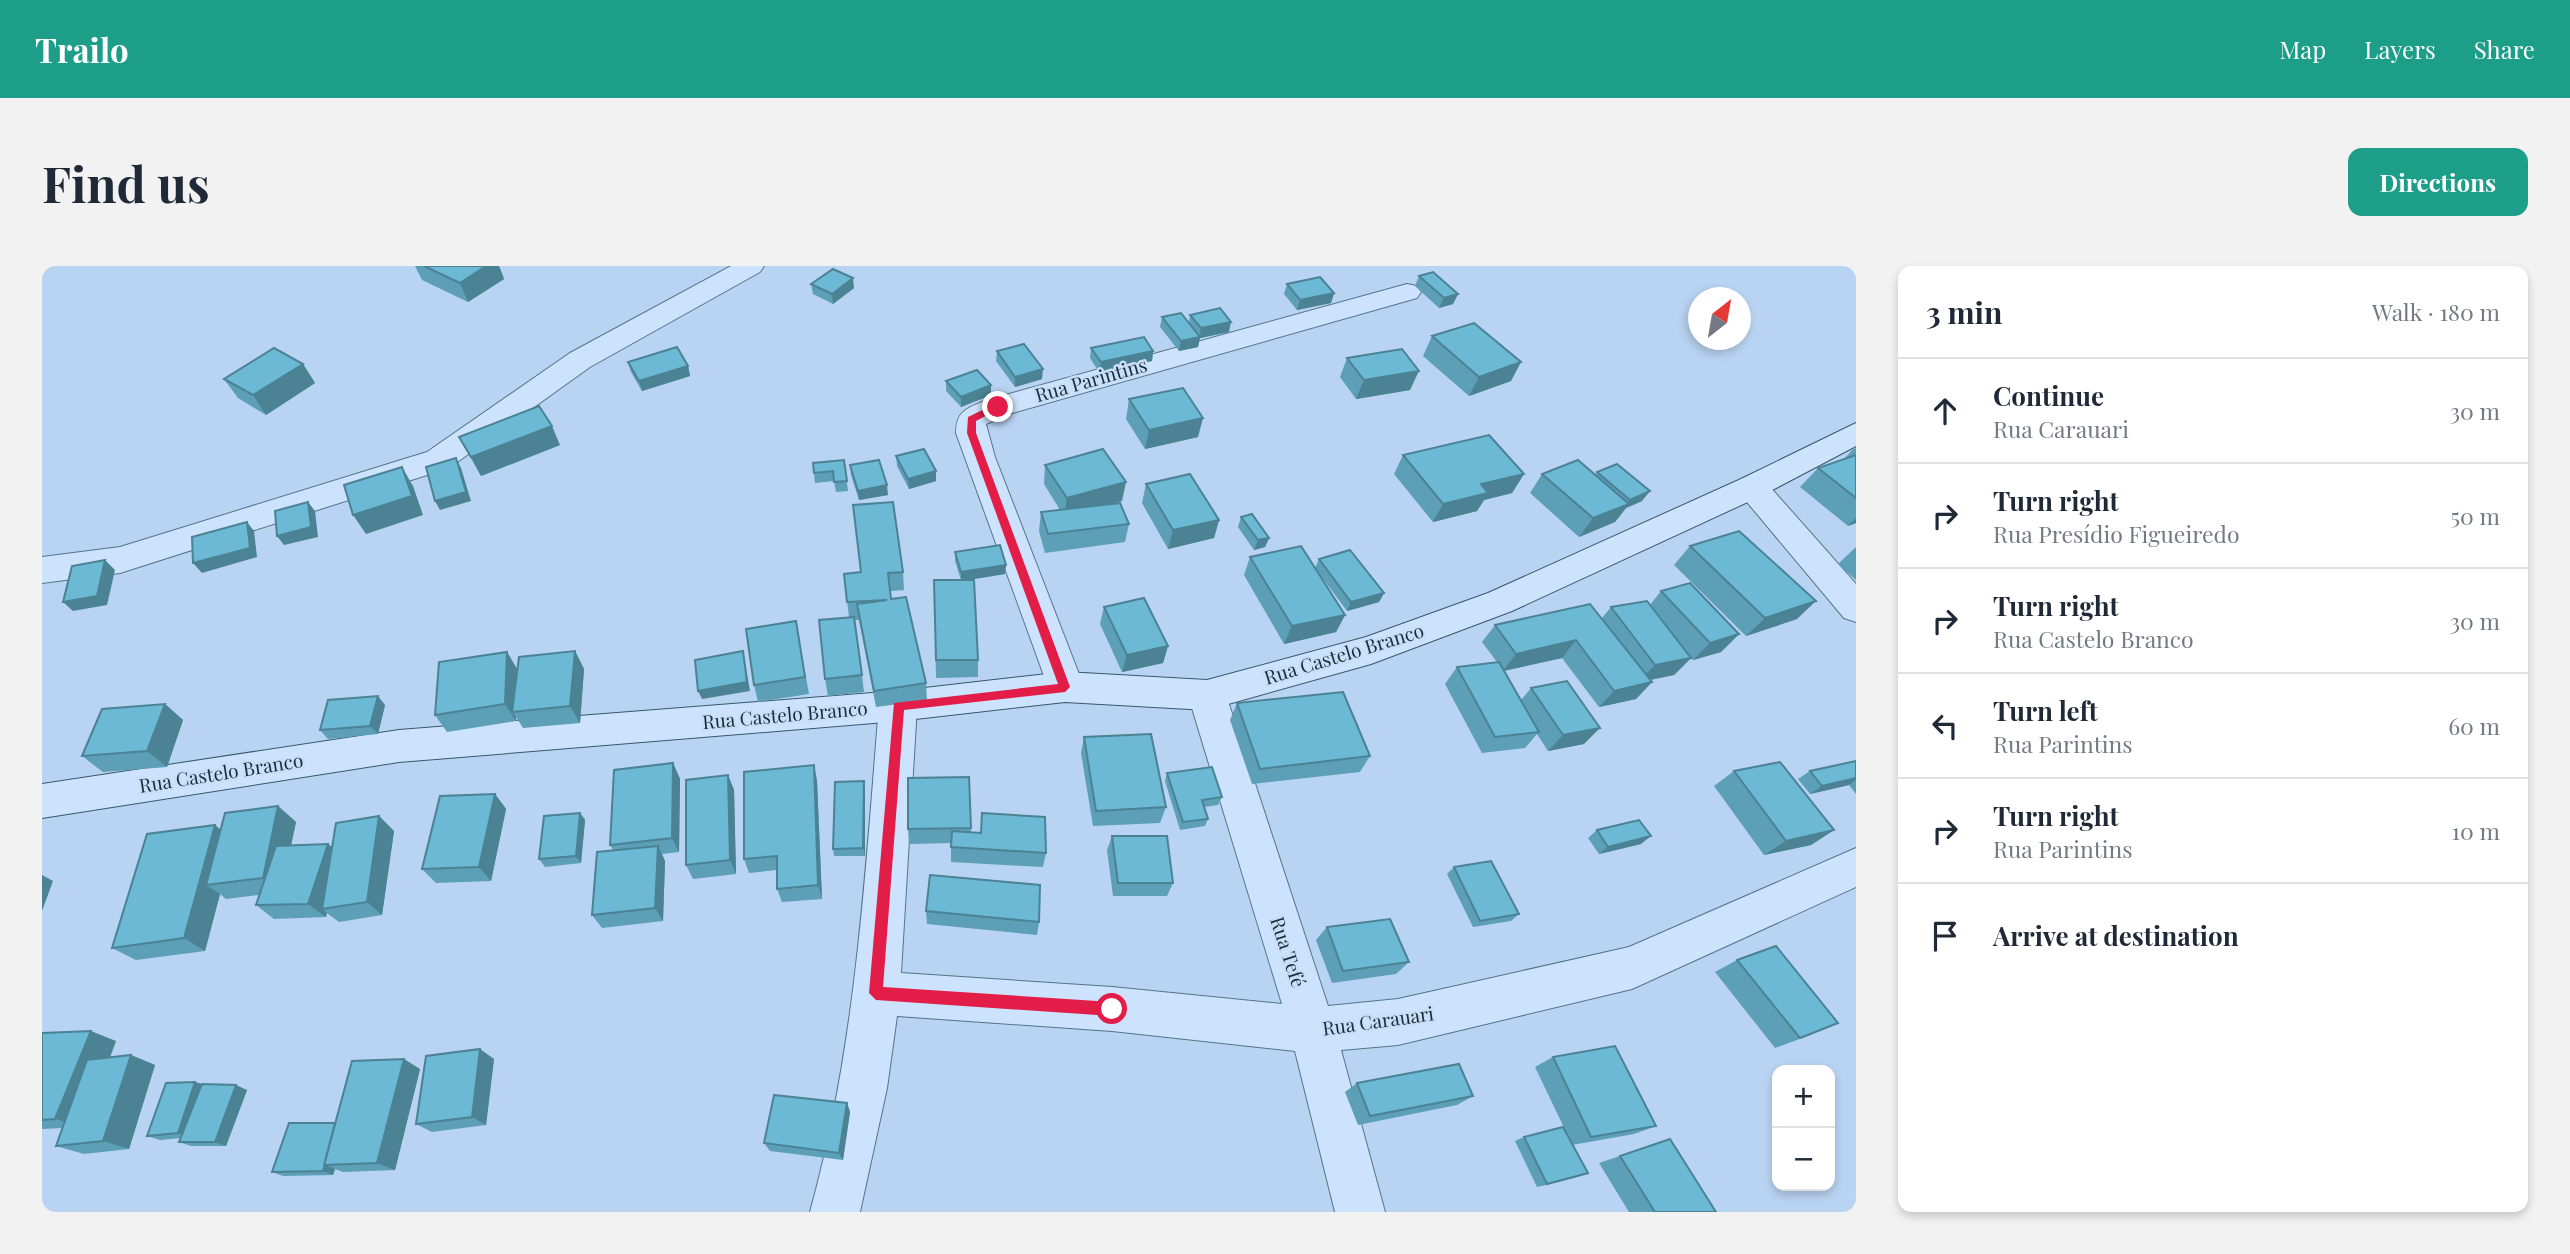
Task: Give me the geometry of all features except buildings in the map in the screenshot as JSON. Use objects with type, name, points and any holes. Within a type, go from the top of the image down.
[{"type":"street","points":[[42,570],[120,560],[438,460],[580,360],[751,266]]},
{"type":"street","name":"Rua Parintins","points":[[1065,687],[979,457],[971,433],[971,419],[998,407],[1407,292]]},
{"type":"street","name":"Rua Castelo Branco","points":[[42,801],[399,746],[898,706],[1065,687],[1207,695],[1371,650],[1500,603],[1752,487],[1856,433]]},
{"type":"street","points":[[1752,487],[1856,608]]},
{"type":"street","name":"Rua Tefé","points":[[1207,695],[1313,1030],[1360,1212]]},
{"type":"street","points":[[835,1212],[853,1149],[876,993],[898,706]]},
{"type":"street","name":"Rua Carauari","points":[[876,993],[1112,1009],[1313,1030],[1398,1022],[1632,968],[1856,867]]},
{"type":"route","points":[[998,407],[981,412],[971,419],[971,433],[1065,687],[898,706],[876,993],[1112,1009]]}]
